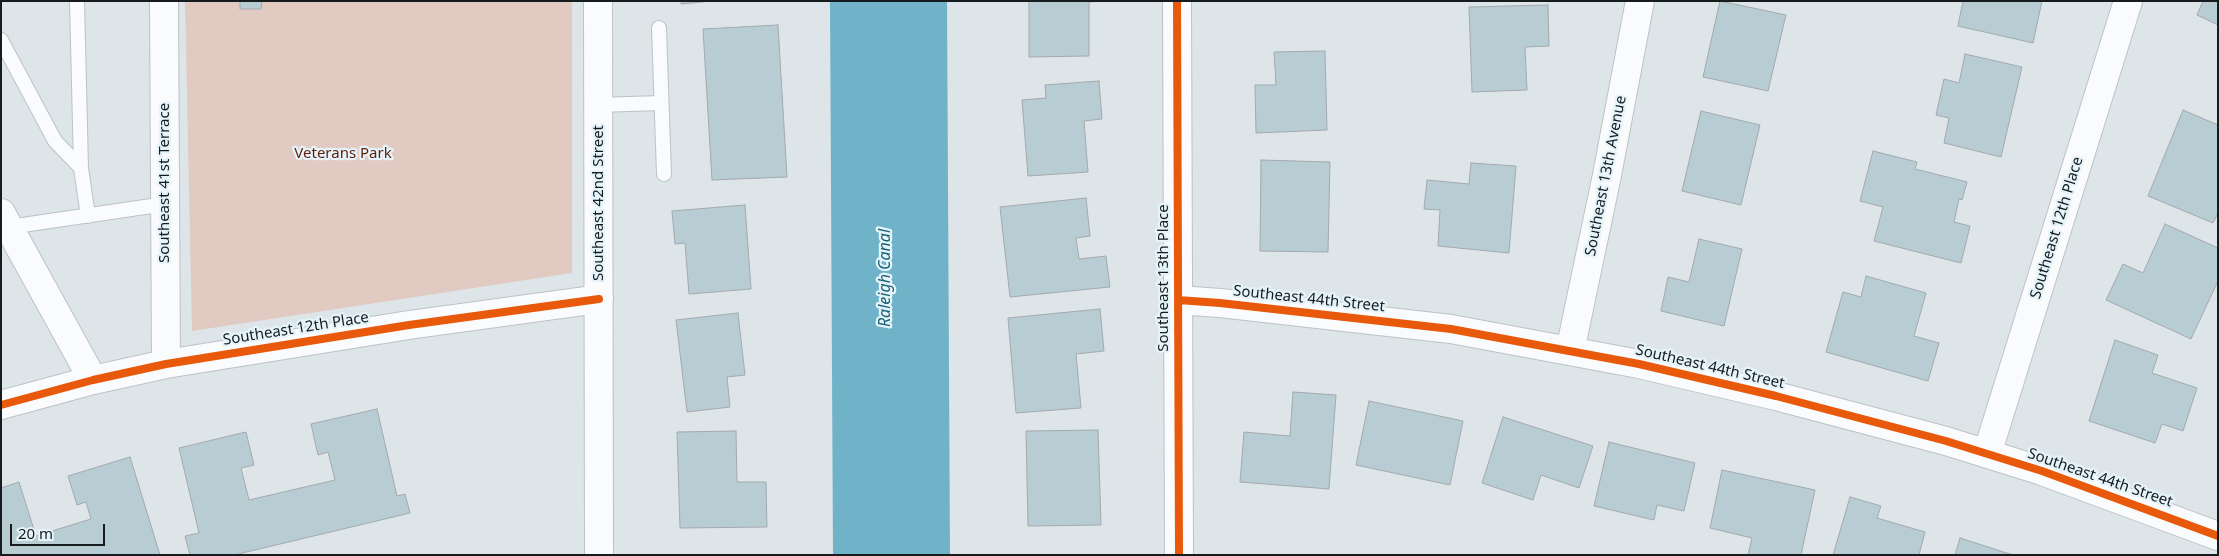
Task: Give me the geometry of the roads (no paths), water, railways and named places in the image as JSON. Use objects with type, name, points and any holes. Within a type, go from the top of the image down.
[{"type":"street","name":"Southeast 41st Terrace","points":[[164,1],[166,364]]},
{"type":"street","name":"Southeast 42nd Street","points":[[598,1],[599,555]]},
{"type":"street","name":"Southeast 13th Place","points":[[1177,1],[1179,555]]},
{"type":"street","name":"Southeast 13th Avenue","points":[[1570,351],[1607,175],[1640,1]]},
{"type":"street","name":"Southeast 12th Place","points":[[1987,454],[2128,1]]},
{"type":"street","points":[[5,220],[93,380]]},
{"type":"street","name":"Southeast 12th Place","points":[[1,405],[93,380],[166,364],[409,324],[599,298]]},
{"type":"street","name":"Southeast 44th Street","points":[[1178,300],[1451,329],[1570,351],[1776,396],[2042,471],[2218,536]]},
{"type":"lane","points":[[77,1],[81,168],[88,216]]},
{"type":"lane","points":[[658,28],[664,174]]},
{"type":"lane","points":[[1,40],[55,141],[81,168]]},
{"type":"lane","points":[[598,105],[661,103]]},
{"type":"lane","points":[[5,220],[88,216],[165,204]]},
{"type":"water","name":"Raleigh Canal","points":[[830,1],[947,1],[950,555],[833,555]]},
{"type":"park label","name":"Veterans Park","points":[[343,154]]}]
